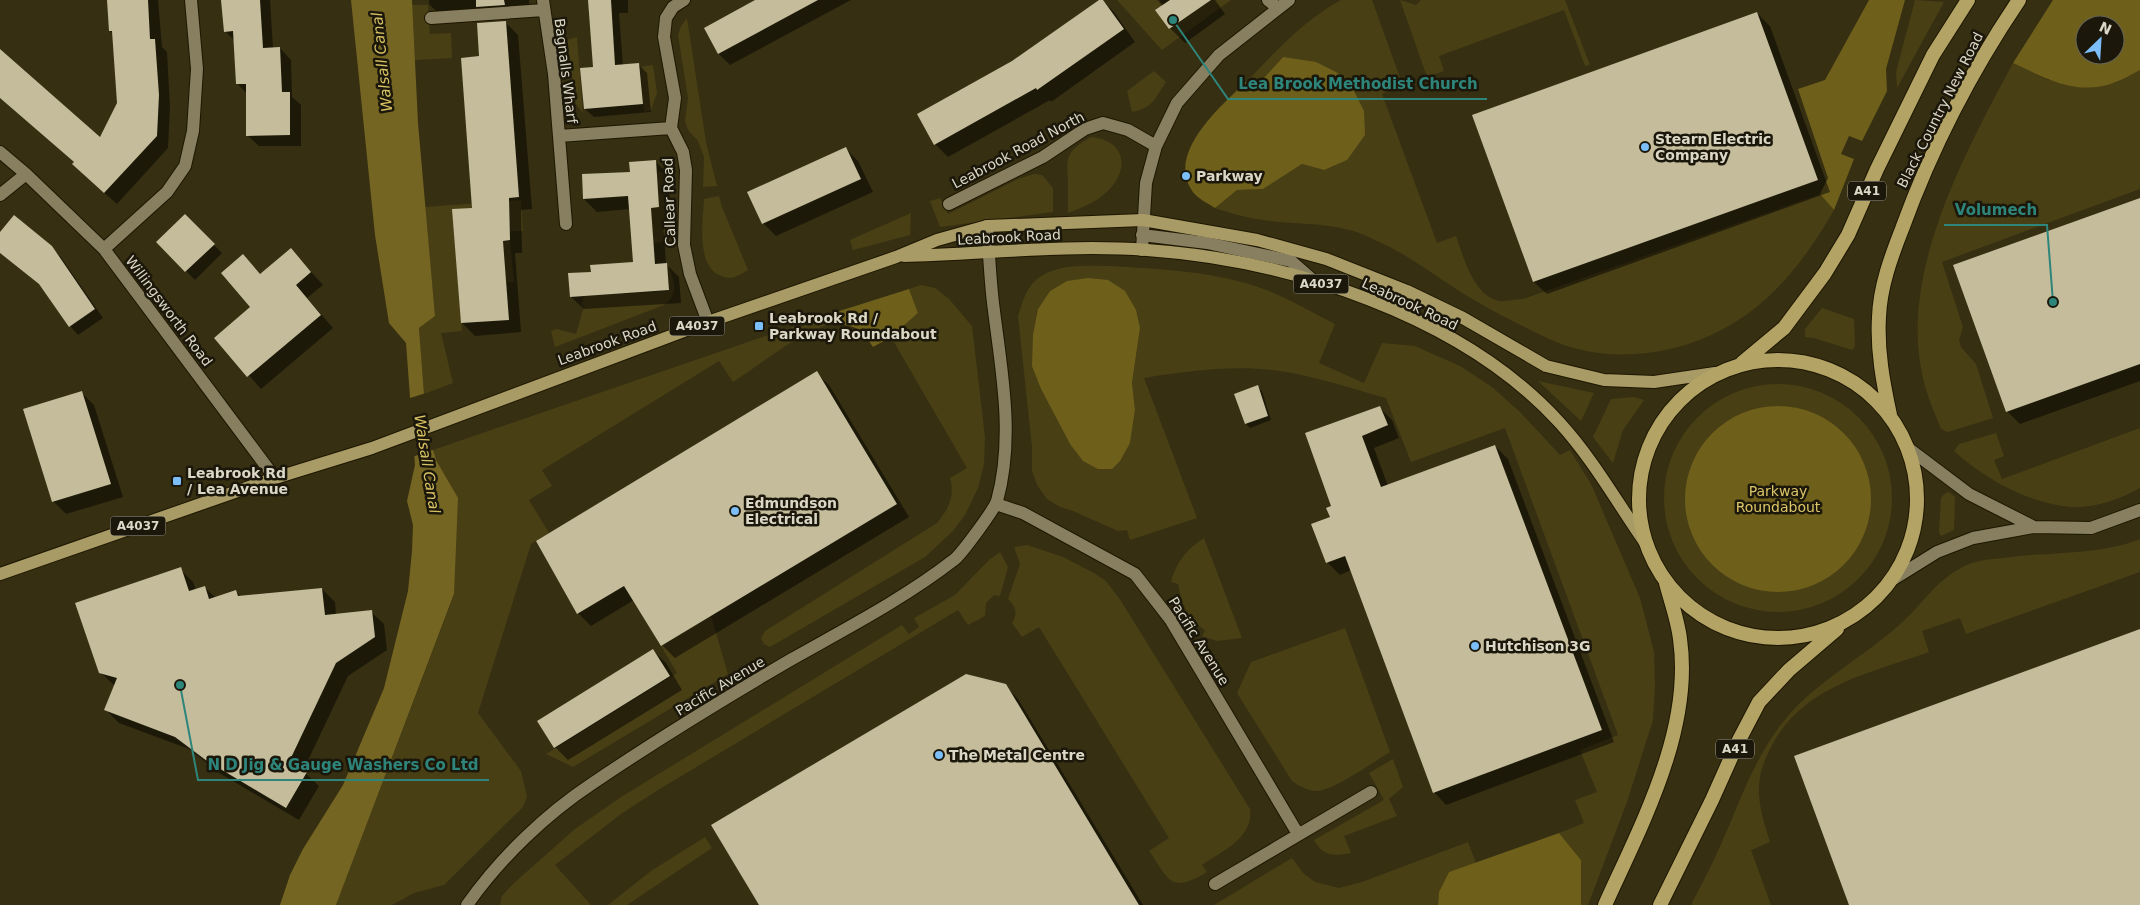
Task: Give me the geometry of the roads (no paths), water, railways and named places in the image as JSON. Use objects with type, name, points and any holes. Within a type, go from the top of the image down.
[{"type":"highway","name":"Black Country New Road","points":[[1741,363],[1784,328],[1825,273],[1848,236],[1881,160],[1929,63],[1968,0]]},
{"type":"highway","name":"Black Country New Road","points":[[1890,415],[1880,368],[1879,316],[1885,282],[1895,247],[1914,194],[1948,124],[1993,39],[2019,0]]},
{"type":"highway","name":"A41","points":[[1605,905],[1654,795],[1671,747],[1679,705],[1682,666],[1680,639],[1666,583],[1646,544],[1639,515],[1638,487],[1643,462],[1651,438],[1664,418],[1684,395],[1715,374],[1741,363],[1766,359],[1792,360],[1827,368],[1856,382],[1890,415],[1908,448],[1918,491],[1916,524],[1908,551],[1892,580],[1875,600],[1847,620],[1788,670],[1760,702],[1738,742],[1704,818],[1660,905]]},
{"type":"highway","name":"A41","points":[[1666,583],[1697,612],[1716,624],[1738,632],[1762,637],[1784,638],[1815,633],[1847,620]]},
{"type":"main road","name":"Leabrook Road","points":[[275,478],[372,448],[708,322],[896,257],[937,240],[987,226],[1143,220],[1257,240],[1326,259],[1407,291],[1464,318],[1546,366],[1573,374],[1604,380],[1654,382],[1715,374]]},
{"type":"main road","name":"Leabrook Road","points":[[896,257],[1062,249],[1142,250],[1230,260],[1315,282],[1368,299],[1428,325],[1479,354],[1524,388],[1560,422],[1646,544]]},
{"type":"main road","name":"A4037","points":[[0,574],[275,478]]},
{"type":"street","points":[[104,249],[167,192],[185,166],[193,131],[197,69],[191,0]]},
{"type":"street","points":[[671,128],[675,98],[664,37],[666,18],[673,7],[684,0]]},
{"type":"street","points":[[1142,250],[1146,183],[1156,146],[1177,103],[1219,55],[1273,4],[1289,0]]},
{"type":"street","name":"Bagnalls Wharf","points":[[431,18],[543,5],[554,74],[566,224]]},
{"type":"street","name":"Leabrook Road North","points":[[949,204],[1043,157],[1085,129],[1103,123],[1128,130],[1156,146]]},
{"type":"street","name":"Bagnalls Wharf","points":[[559,136],[671,128]]},
{"type":"street","name":"Callear Road","points":[[671,128],[683,152],[686,170],[684,245],[690,274],[708,322]]},
{"type":"street","name":"Willingsworth Road","points":[[0,152],[26,174],[104,249],[275,478]]},
{"type":"street","points":[[0,195],[26,174]]},
{"type":"street","name":"Pacific Avenue","points":[[467,905],[501,864],[561,806],[592,784],[727,698],[907,593],[957,557],[996,504],[1005,457],[1005,383],[993,301],[987,226]]},
{"type":"street","points":[[1142,235],[1207,243],[1291,261],[1315,282]]},
{"type":"street","points":[[1908,448],[1969,494],[2034,527]]},
{"type":"street","name":"Pacific Avenue","points":[[996,504],[1023,513],[1135,574],[1170,619],[1298,834]]},
{"type":"street","points":[[1892,580],[1937,552],[1973,538],[2034,527],[2091,528],[2140,510]]},
{"type":"street","points":[[1215,884],[1370,792]]},
{"type":"water","name":"Walsall Canal","points":[[351,0],[412,0],[418,123],[435,316],[419,328],[424,394],[433,450],[437,462],[458,498],[454,594],[336,905],[280,905],[290,875],[303,849],[343,785],[384,688],[408,591],[412,551],[413,525],[407,501],[415,465],[406,343],[389,323],[375,235]]},
{"type":"place","name":"Lea Brook Methodist Church","points":[[1173,20]]},
{"type":"place","name":"Stearn Electric Company","points":[[1645,147]]},
{"type":"place","name":"Parkway","points":[[1186,176]]},
{"type":"place","name":"Volumech","points":[[2053,302]]},
{"type":"place","name":"Leabrook Rd / Parkway Roundabout","points":[[759,326]]},
{"type":"place","name":"Leabrook Rd / Lea Avenue","points":[[177,481]]},
{"type":"place","name":"Edmundson Electrical","points":[[735,511]]},
{"type":"place","name":"Hutchison 3G","points":[[1475,646]]},
{"type":"place","name":"N D Jig & Gauge Washers Co Ltd","points":[[180,685]]},
{"type":"place","name":"The Metal Centre","points":[[939,755]]},
{"type":"park label","name":"Parkway Roundabout","points":[[1778,500]]}]
